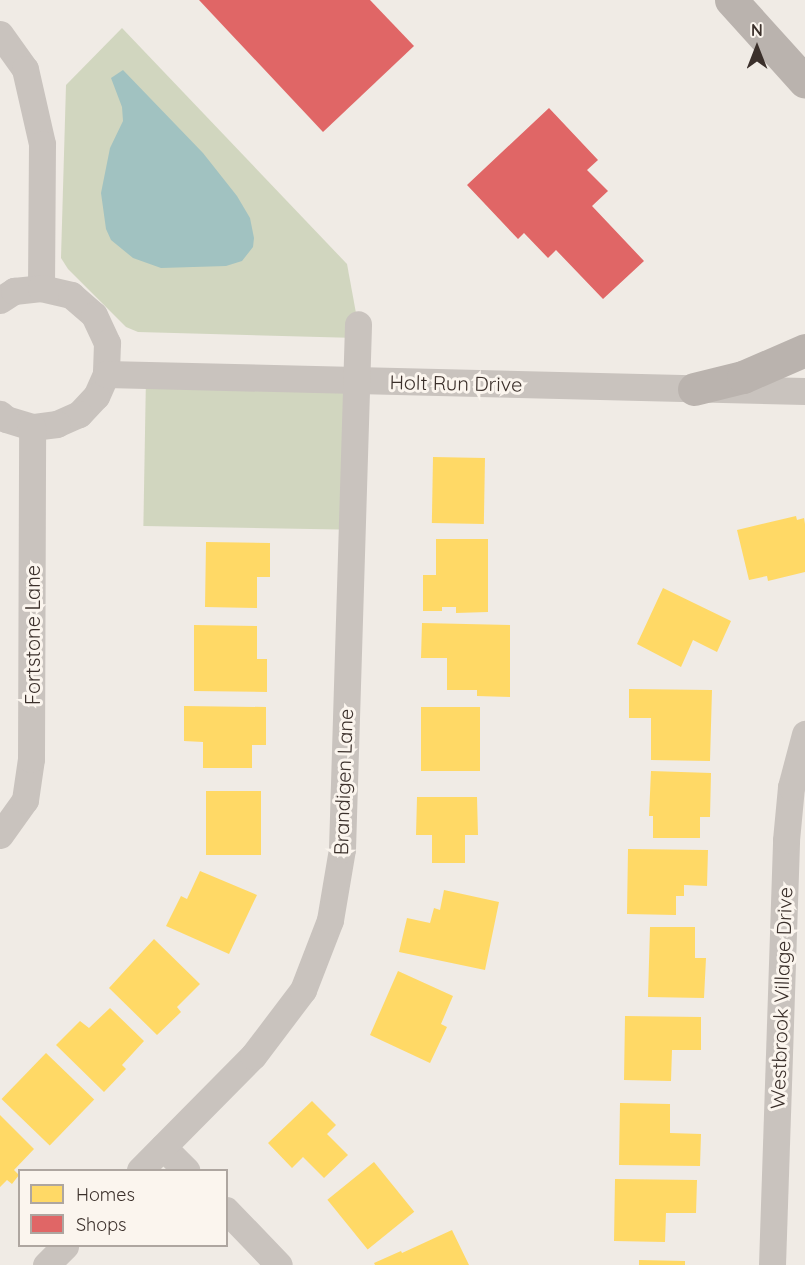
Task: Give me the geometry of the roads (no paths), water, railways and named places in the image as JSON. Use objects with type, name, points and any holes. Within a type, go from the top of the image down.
[{"type":"main road","points":[[731,0],[805,82]]},
{"type":"main road","points":[[694,389],[743,377],[805,350]]},
{"type":"street","points":[[0,34],[25,69],[42,144],[41,288]]},
{"type":"street","points":[[0,300],[14,291],[41,288],[70,295],[94,315],[107,343],[106,374],[96,396],[79,414],[57,424],[32,427],[6,419],[0,414]]},
{"type":"street","name":"Brandigen Lane","points":[[141,1169],[253,1056],[303,990],[330,920],[342,849],[358,324]]},
{"type":"street","name":"Holt Run Drive","points":[[106,374],[805,391]]},
{"type":"street","name":"Fortstone Lane","points":[[0,835],[25,800],[31,759],[32,427]]},
{"type":"street","name":"Westbrook Village Drive","points":[[772,1265],[786,840],[791,787],[805,734]]},
{"type":"street","points":[[163,1147],[185,1169]]},
{"type":"street","points":[[228,1212],[279,1265]]},
{"type":"street","points":[[46,1265],[63,1247]]},
{"type":"water","points":[[123,70],[203,153],[237,196],[250,218],[254,238],[253,247],[242,261],[226,266],[161,268],[133,258],[111,240],[106,229],[101,193],[110,148],[123,121],[122,107],[111,78]]}]
